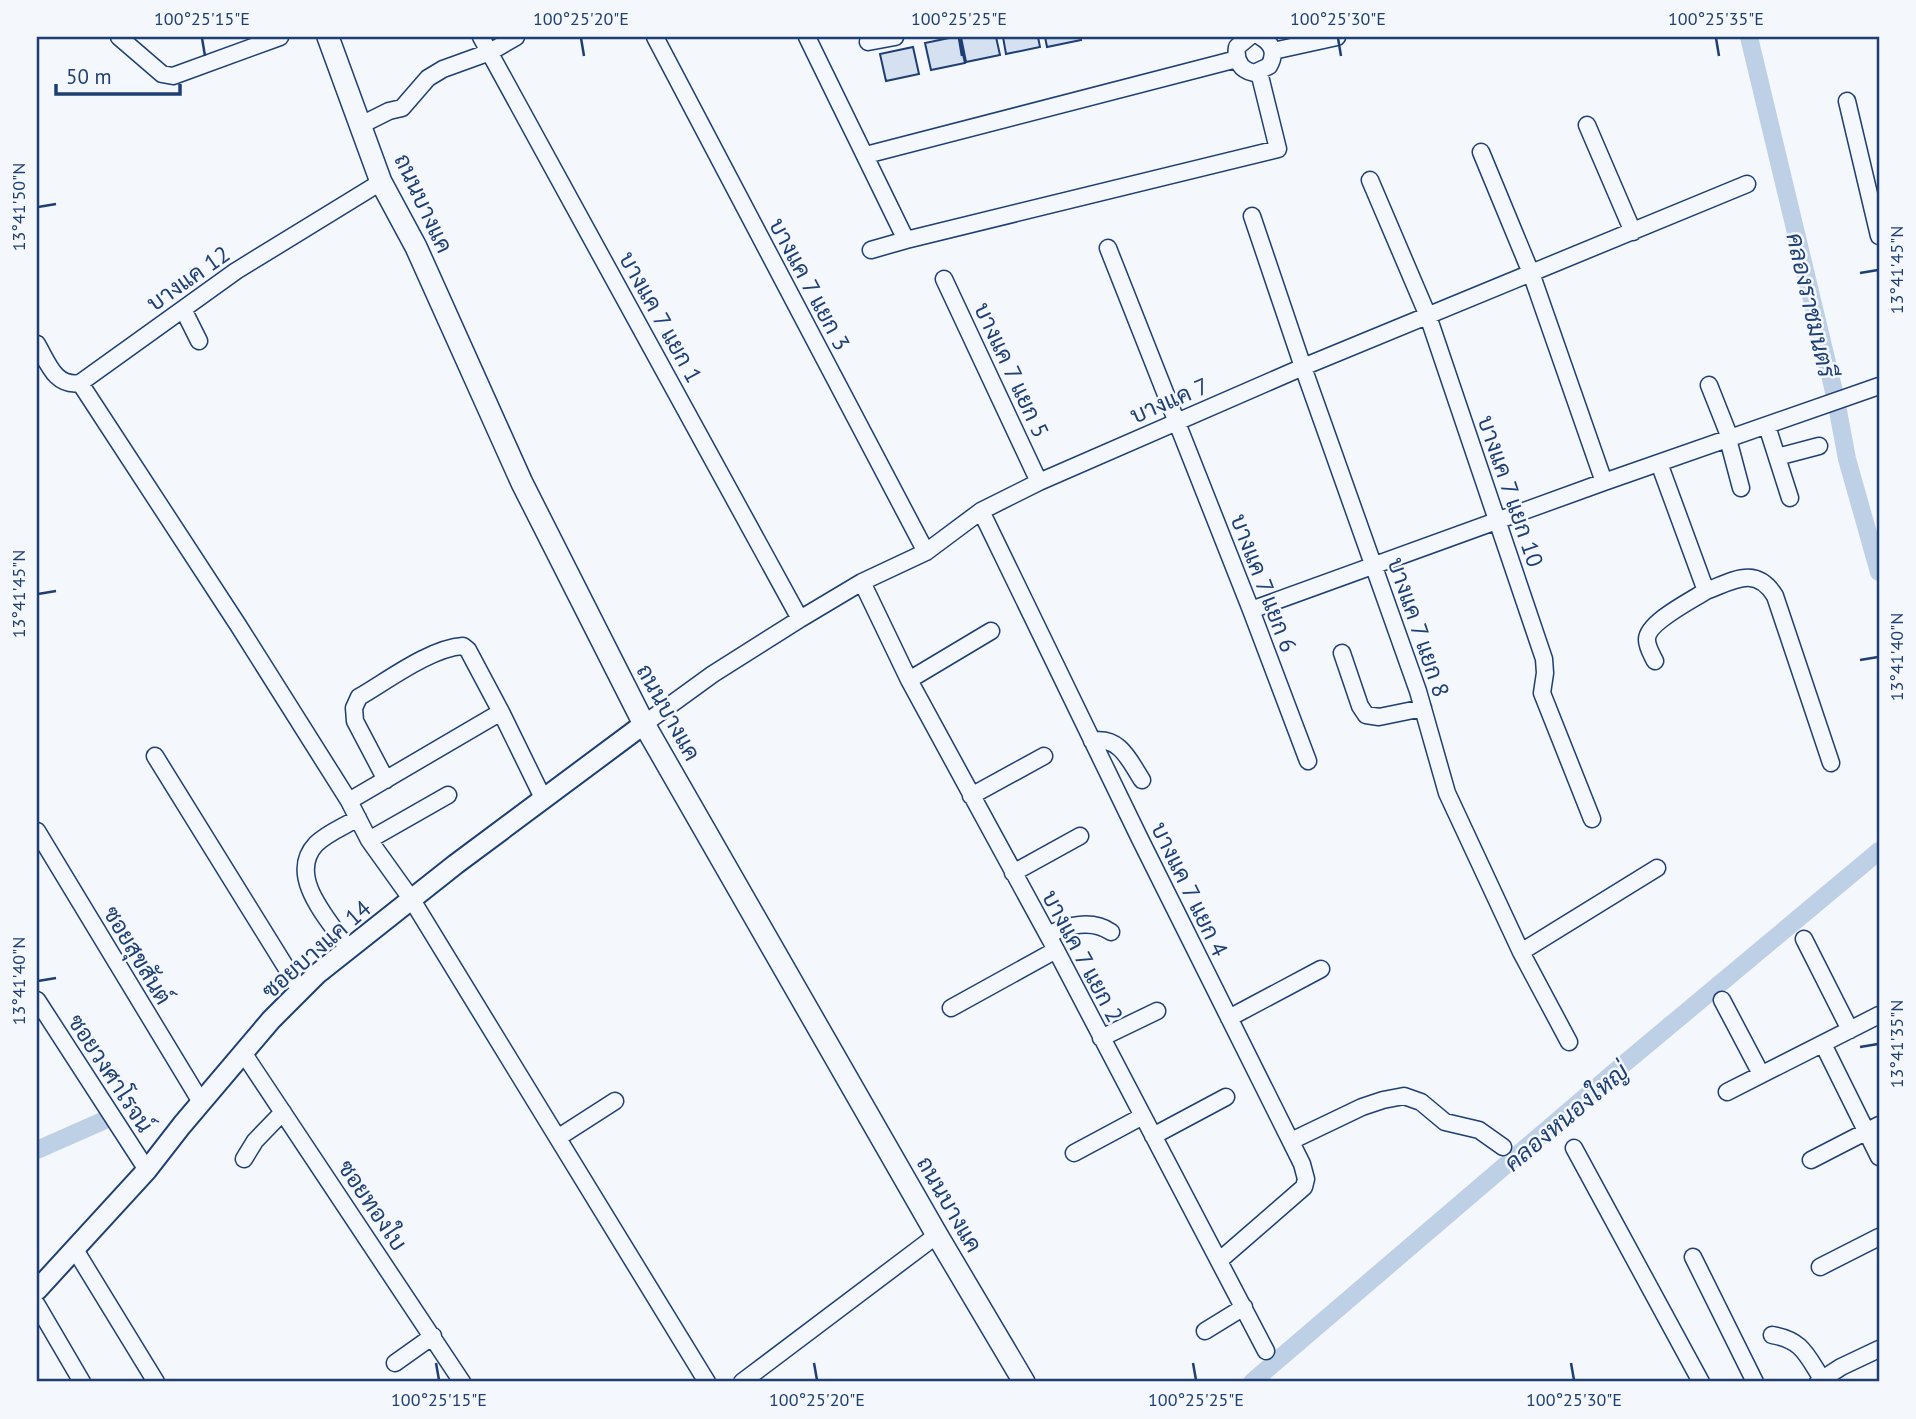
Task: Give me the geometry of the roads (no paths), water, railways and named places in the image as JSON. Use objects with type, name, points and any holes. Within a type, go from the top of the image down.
[{"type":"main road","name":"ถนนบางแค","points":[[328,37],[382,182],[416,247],[522,483],[644,724],[1024,1382]]},
{"type":"street","points":[[119,37],[162,74],[173,76],[280,37]]},
{"type":"street","name":"บางแค 7 แยก 1","points":[[481,37],[800,618]]},
{"type":"street","points":[[361,125],[389,111],[402,108],[428,78],[443,69],[490,52],[516,37]]},
{"type":"street","name":"บางแค 7 แยก 3","points":[[655,37],[926,552]]},
{"type":"street","points":[[807,37],[906,240]]},
{"type":"street","points":[[868,43],[895,37]]},
{"type":"street","points":[[1249,37],[1237,47],[1237,59],[1243,68],[1254,73],[1269,66],[1273,51],[1268,41],[1261,37]]},
{"type":"street","points":[[1273,51],[1337,37]]},
{"type":"street","points":[[866,155],[1237,59]]},
{"type":"street","points":[[871,250],[1278,149],[1259,72]]},
{"type":"street","points":[[1847,101],[1879,236]]},
{"type":"street","points":[[1587,125],[1633,232]]},
{"type":"street","points":[[1481,152],[1531,273],[1604,482]]},
{"type":"street","name":"บางแค 7 แยก 10","points":[[1370,180],[1428,316],[1544,659],[1545,673],[1541,687],[1544,700],[1592,819]]},
{"type":"street","name":"บางแค 12","points":[[80,383],[236,271],[382,182]]},
{"type":"street","name":"บางแค 7","points":[[644,724],[713,674],[800,618],[862,582],[926,552],[981,511],[1040,482],[1303,368],[1747,184]]},
{"type":"street","name":"บางแค 7 แยก 8","points":[[1252,216],[1423,708],[1447,793],[1521,952],[1569,1042]]},
{"type":"street","name":"บางแค 7 แยก 6","points":[[1108,248],[1308,761]]},
{"type":"street","name":"บางแค 7 แยก 5","points":[[944,279],[1040,482]]},
{"type":"street","points":[[183,309],[199,341]]},
{"type":"street","points":[[37,344],[60,381],[70,385],[80,383],[238,625],[349,801],[369,840],[412,900],[559,1137],[707,1382]]},
{"type":"street","points":[[1709,385],[1729,439],[1741,488]]},
{"type":"street","points":[[1251,610],[1879,386]]},
{"type":"street","points":[[1767,426],[1790,498]]},
{"type":"street","points":[[1777,457],[1819,446]]},
{"type":"street","points":[[1659,463],[1706,591]]},
{"type":"street","name":"บางแค 7 แยก 4","points":[[981,511],[1304,1170],[1304,1187],[1220,1260]]},
{"type":"street","points":[[1655,661],[1646,637],[1660,620],[1706,591],[1742,578],[1751,577],[1768,585],[1775,596],[1831,763]]},
{"type":"street","name":"บางแค 7 แยก 2","points":[[862,582],[909,680],[1052,943],[1266,1351]]},
{"type":"street","points":[[909,680],[991,632]]},
{"type":"street","points":[[386,780],[355,721],[354,708],[359,697],[424,659],[453,647],[463,646],[468,650],[501,712],[543,799]]},
{"type":"street","points":[[1342,653],[1360,706],[1366,715],[1379,717],[1423,708]]},
{"type":"street","points":[[349,801],[501,712]]},
{"type":"street","name":"ซอยบางแค 14","points":[[37,1290],[148,1170],[201,1102],[300,990],[348,948],[644,724]]},
{"type":"street","points":[[1092,741],[1102,739],[1118,745],[1142,780]]},
{"type":"street","points":[[155,756],[300,990]]},
{"type":"street","points":[[971,796],[1044,756]]},
{"type":"street","points":[[369,840],[448,795]]},
{"type":"street","points":[[348,948],[313,896],[305,874],[305,859],[317,842],[358,818]]},
{"type":"street","name":"ซอยสุขสันต์","points":[[37,831],[201,1102]]},
{"type":"street","points":[[1013,873],[1080,836]]},
{"type":"street","points":[[1521,952],[1657,868]]},
{"type":"street","points":[[951,1008],[1052,943],[1059,929],[1082,925],[1104,927],[1111,932]]},
{"type":"street","points":[[1804,939],[1850,1030]]},
{"type":"street","points":[[1229,1018],[1321,969]]},
{"type":"street","name":"ซอยวงศาโรจน์","points":[[37,1000],[148,1170]]},
{"type":"street","points":[[1722,1000],[1761,1074]]},
{"type":"street","points":[[1101,1038],[1157,1011]]},
{"type":"street","points":[[1727,1092],[1879,1015]]},
{"type":"street","points":[[1824,1044],[1873,1128],[1879,1157]]},
{"type":"street","name":"ซอยทองใบ","points":[[244,1054],[462,1382]]},
{"type":"street","points":[[1291,1141],[1362,1107],[1404,1096],[1421,1102],[1444,1122],[1479,1130],[1503,1147]]},
{"type":"street","points":[[1153,1136],[1226,1097]]},
{"type":"street","points":[[559,1137],[615,1101]]},
{"type":"street","points":[[244,1159],[256,1141],[283,1112]]},
{"type":"street","points":[[1074,1153],[1143,1116]]},
{"type":"street","points":[[1811,1160],[1873,1128]]},
{"type":"street","points":[[1574,1148],[1701,1382]]},
{"type":"street","points":[[742,1382],[937,1235]]},
{"type":"street","points":[[1820,1267],[1879,1237]]},
{"type":"street","points":[[74,1248],[156,1382]]},
{"type":"street","points":[[1693,1257],[1755,1382]]},
{"type":"street","points":[[37,1305],[82,1382]]},
{"type":"street","points":[[1205,1331],[1244,1307]]},
{"type":"street","points":[[1772,1335],[1796,1342],[1820,1380],[1879,1349]]},
{"type":"street","points":[[395,1363],[433,1336]]},
{"type":"waterway","name":"คลองราชมนตรี","points":[[1749,37],[1836,400],[1847,459],[1879,572]]},
{"type":"waterway","name":"คลองหนองใหญ่","points":[[1252,1382],[1625,1063],[1879,851]]},
{"type":"waterway","points":[[37,1150],[105,1120]]}]
